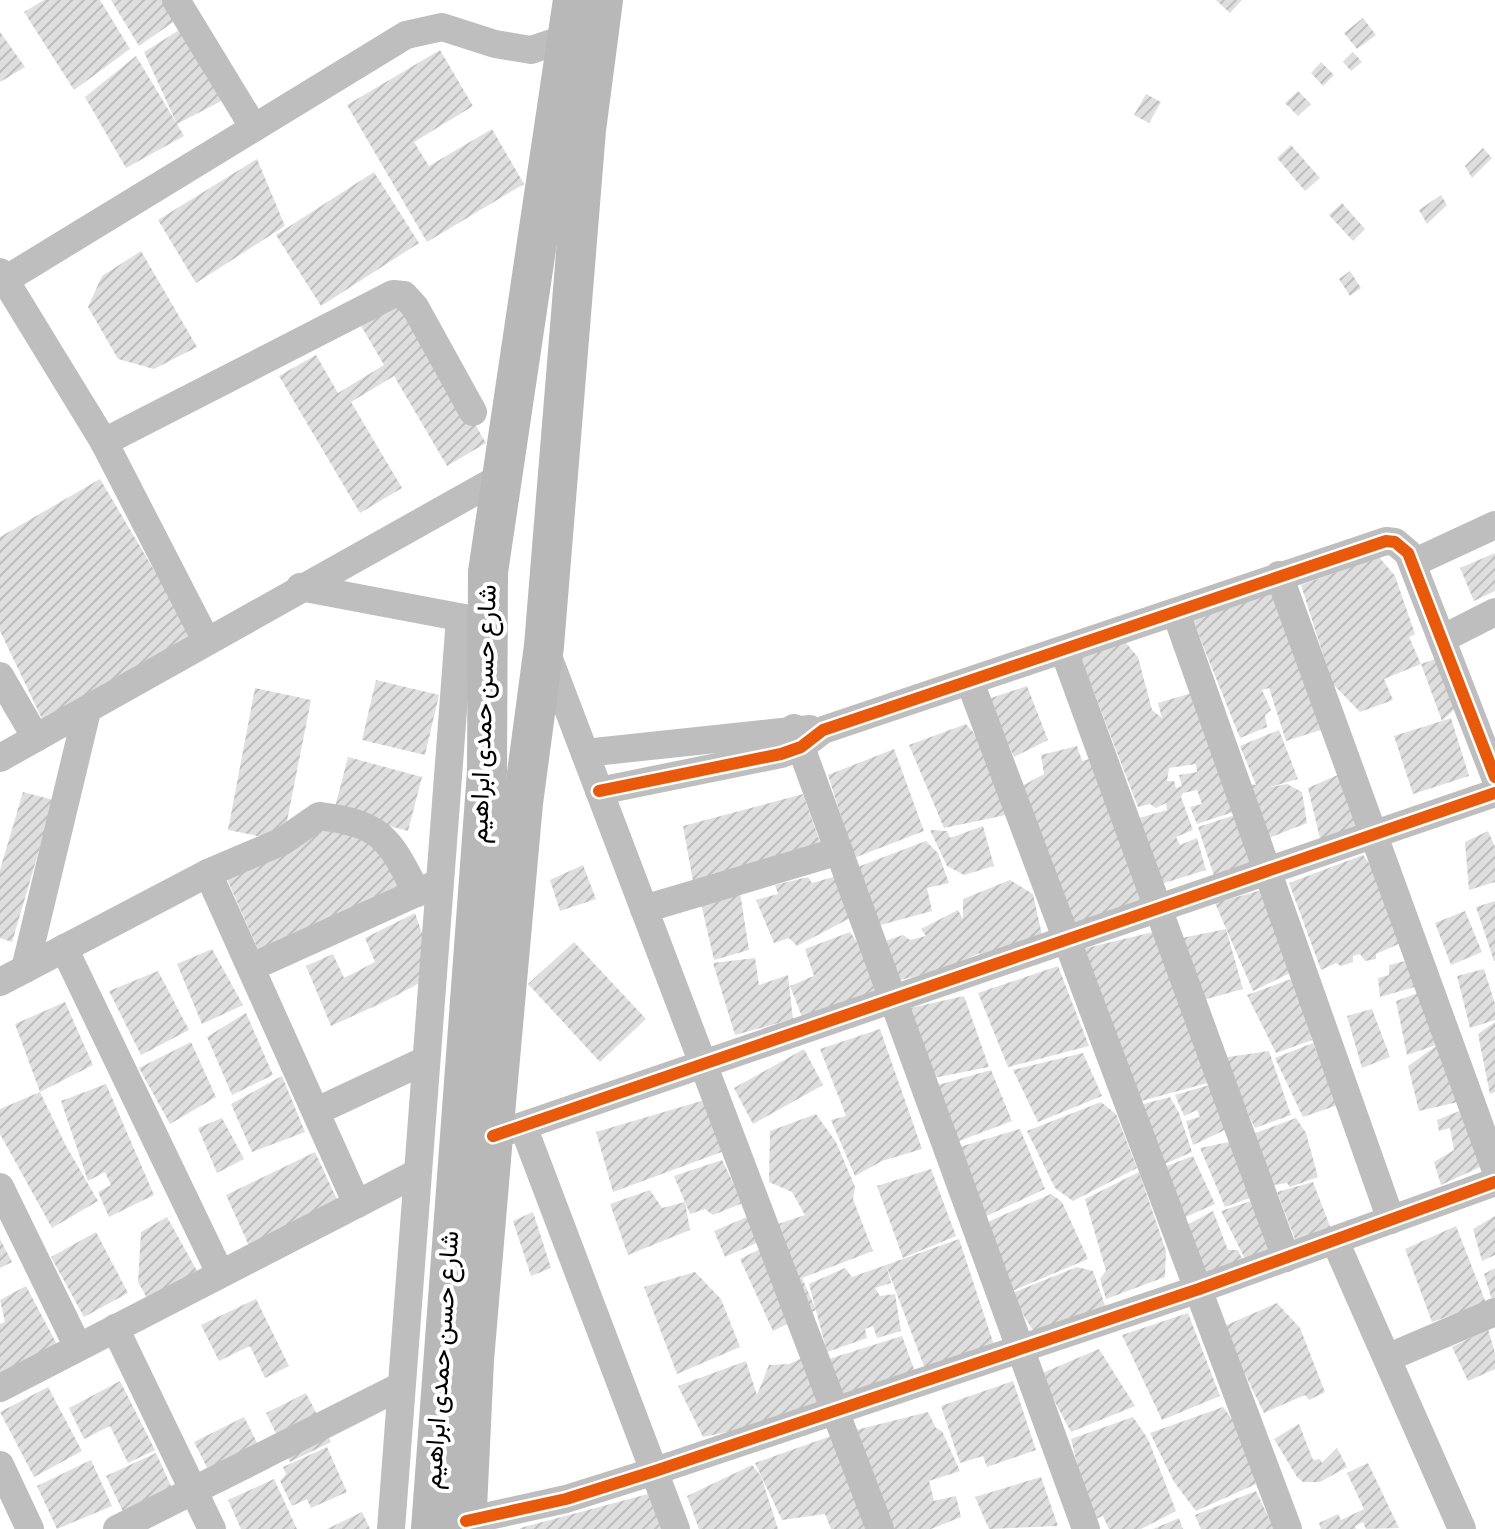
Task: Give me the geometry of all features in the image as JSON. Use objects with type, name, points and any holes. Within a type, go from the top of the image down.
[{"type":"main road","name":"شارع حسن حمدى ابراهيم","points":[[454,1526],[487,771],[473,620],[488,572],[501,477],[570,129],[603,0]]},
{"type":"main road","name":"شارع حسن حمدى ابراهيم","points":[[454,1526],[474,1360],[508,1131],[523,803],[544,646],[559,483],[572,18]]},
{"type":"main road","points":[[501,477],[511,467],[525,462],[539,463],[551,471],[559,483]]},
{"type":"street","points":[[176,0],[254,128]]},
{"type":"street","points":[[206,640],[104,442],[2,278],[406,35],[442,27],[495,44],[531,50],[572,18]]},
{"type":"street","points":[[104,442],[397,293],[415,307],[473,412]]},
{"type":"street","points":[[0,758],[501,477]]},
{"type":"street","points":[[1413,563],[1495,525]]},
{"type":"street","points":[[599,791],[806,735],[1386,541],[1403,546],[1413,563],[1442,639],[1488,736],[1495,777]]},
{"type":"street","points":[[1279,575],[1495,1168]]},
{"type":"street","points":[[300,587],[473,620],[428,888],[426,1060],[391,1529]]},
{"type":"street","points":[[1442,639],[1495,612]]},
{"type":"street","points":[[1176,613],[1391,1220]]},
{"type":"street","points":[[544,646],[880,1529]]},
{"type":"street","points":[[1064,651],[1286,1258]]},
{"type":"street","points":[[0,676],[36,738]]},
{"type":"street","points":[[970,682],[1288,1529]]},
{"type":"street","points":[[12,976],[87,711]]},
{"type":"street","points":[[585,753],[806,735]]},
{"type":"street","points":[[806,735],[839,851],[1086,1529]]},
{"type":"street","points":[[676,1529],[655,1471],[508,1131],[1495,793]]},
{"type":"street","points":[[12,976],[208,873],[283,841],[319,816],[367,826],[391,843],[428,888]]},
{"type":"street","points":[[644,909],[839,851]]},
{"type":"street","points":[[208,873],[357,1204]]},
{"type":"street","points":[[252,967],[428,888]]},
{"type":"street","points":[[64,948],[220,1273]]},
{"type":"street","points":[[317,1111],[426,1060]]},
{"type":"street","points":[[0,1388],[417,1173]]},
{"type":"street","points":[[454,1526],[566,1499],[835,1412],[1199,1289],[1495,1182]]},
{"type":"street","points":[[0,1187],[78,1347]]},
{"type":"street","points":[[1335,1241],[1462,1529]]},
{"type":"street","points":[[1387,1358],[1495,1312]]},
{"type":"street","points":[[115,1328],[212,1529]]},
{"type":"street","points":[[117,1529],[401,1386]]},
{"type":"street","points":[[0,1465],[30,1529]]},
{"type":"building","points":[[44,0],[100,0],[130,49],[74,90],[24,12]]},
{"type":"building","points":[[111,0],[168,0],[179,18],[139,46]]},
{"type":"building","points":[[1216,0],[1242,0],[1230,13]]},
{"type":"building","points":[[1363,18],[1376,35],[1357,49],[1344,33]]},
{"type":"building","points":[[181,29],[225,99],[177,124],[144,52]]},
{"type":"building","points":[[0,32],[25,67],[0,82]]},
{"type":"building","points":[[440,50],[473,106],[414,142],[429,166],[492,129],[524,184],[427,242],[347,105]]},
{"type":"building","points":[[1353,52],[1362,62],[1351,71],[1343,62]]},
{"type":"building","points":[[136,56],[184,136],[126,168],[85,97]]},
{"type":"building","points":[[1321,62],[1334,75],[1323,86],[1311,73]]},
{"type":"building","points":[[1298,91],[1311,104],[1298,116],[1285,103]]},
{"type":"building","points":[[1146,94],[1161,102],[1149,123],[1134,115]]},
{"type":"building","points":[[1291,145],[1320,178],[1305,191],[1277,158]]},
{"type":"building","points":[[1483,148],[1492,158],[1472,178],[1465,166]]},
{"type":"building","points":[[257,159],[285,226],[196,283],[158,220]]},
{"type":"building","points":[[374,172],[419,243],[321,306],[276,235]]},
{"type":"building","points":[[1441,195],[1447,205],[1427,224],[1419,210]]},
{"type":"building","points":[[1342,203],[1365,229],[1353,241],[1329,215]]},
{"type":"building","points":[[141,251],[197,347],[154,369],[118,359],[88,307],[102,276]]},
{"type":"building","points":[[1350,271],[1361,288],[1350,296],[1339,279]]},
{"type":"building","points":[[399,294],[486,443],[447,466],[394,376],[351,402],[402,488],[360,513],[279,376],[316,355],[338,393],[384,365],[357,319]]},
{"type":"building","points":[[100,479],[198,644],[44,723],[0,631],[0,537]]},
{"type":"building","points":[[1495,553],[1495,591],[1474,601],[1460,568]]},
{"type":"building","points":[[1379,557],[1395,576],[1415,634],[1409,637],[1421,664],[1384,679],[1393,700],[1360,712],[1332,683],[1301,585]]},
{"type":"building","points":[[1271,592],[1324,729],[1286,741],[1269,688],[1262,690],[1271,710],[1265,715],[1267,727],[1240,738],[1192,618]]},
{"type":"building","points":[[1125,642],[1138,657],[1152,710],[1162,718],[1158,703],[1192,693],[1236,811],[1197,824],[1190,807],[1202,804],[1197,790],[1183,793],[1181,797],[1193,830],[1176,837],[1180,845],[1197,838],[1206,870],[1161,884],[1139,818],[1167,810],[1166,803],[1156,808],[1150,804],[1138,807],[1080,656]],"holes":[[[1196,764],[1197,772],[1179,775],[1182,786],[1176,788],[1174,781],[1167,781],[1169,768]]]},
{"type":"building","points":[[1438,658],[1457,707],[1442,721],[1421,664]]},
{"type":"building","points":[[376,680],[439,695],[425,755],[362,740]]},
{"type":"building","points":[[1027,686],[1048,740],[1014,757],[988,699]]},
{"type":"building","points":[[255,688],[311,700],[283,841],[228,830]]},
{"type":"building","points":[[1451,718],[1469,776],[1413,794],[1394,736]]},
{"type":"building","points":[[966,724],[985,746],[1006,815],[944,828],[909,745]]},
{"type":"building","points":[[1279,730],[1298,779],[1266,788],[1287,784],[1302,792],[1307,823],[1269,838],[1250,784],[1256,785],[1240,746]]},
{"type":"building","points":[[1077,746],[1082,761],[1099,756],[1152,904],[1072,928],[1020,787],[1044,774],[1041,755]]},
{"type":"building","points":[[894,749],[924,831],[854,858],[828,775]]},
{"type":"building","points":[[348,757],[422,777],[408,831],[334,811]]},
{"type":"building","points":[[1340,774],[1362,829],[1321,843],[1308,788]]},
{"type":"building","points":[[23,792],[54,800],[12,942],[0,938],[0,870]]},
{"type":"building","points":[[803,794],[820,842],[693,881],[683,826]]},
{"type":"building","points":[[1235,815],[1259,869],[1216,882],[1198,827]]},
{"type":"building","points":[[325,826],[374,844],[402,890],[260,954],[227,879]]},
{"type":"building","points":[[983,826],[994,866],[964,875],[947,866],[930,830],[947,831],[950,838]]},
{"type":"building","points":[[1488,831],[1495,847],[1495,882],[1469,890],[1465,842]]},
{"type":"building","points":[[926,841],[938,853],[949,883],[927,888],[932,911],[877,926],[855,868]]},
{"type":"building","points":[[1363,855],[1382,881],[1401,943],[1376,954],[1376,959],[1365,961],[1360,954],[1353,956],[1353,962],[1341,966],[1336,963],[1321,970],[1289,883]]},
{"type":"building","points":[[583,865],[596,899],[560,911],[550,880]]},
{"type":"building","points":[[837,876],[850,918],[797,946],[789,938],[774,943],[756,900],[778,894],[775,885],[808,877],[812,883]]},
{"type":"building","points":[[1010,880],[1033,894],[1044,944],[984,963],[979,953],[953,967],[892,982],[879,943],[903,935],[910,940],[926,936],[921,929],[958,910],[963,919],[963,899]]},
{"type":"building","points":[[739,886],[749,950],[714,960],[700,899]]},
{"type":"building","points":[[1269,888],[1290,973],[1253,991],[1215,903]]},
{"type":"building","points":[[1495,901],[1495,961],[1494,961],[1476,907]]},
{"type":"building","points":[[1465,911],[1482,952],[1451,965],[1435,923]]},
{"type":"building","points":[[415,913],[436,974],[331,1026],[306,966],[333,954],[344,978],[375,962],[365,938]]},
{"type":"building","points":[[1226,929],[1243,989],[1203,1000],[1182,938]]},
{"type":"building","points":[[850,932],[861,948],[880,1000],[804,1022],[790,986],[814,976],[805,949]]},
{"type":"building","points":[[1153,932],[1215,1081],[1134,1103],[1078,950]]},
{"type":"building","points":[[574,942],[646,1019],[600,1062],[528,984]]},
{"type":"building","points":[[212,949],[243,1005],[202,1024],[177,964]]},
{"type":"building","points":[[755,958],[759,985],[788,975],[793,1019],[735,1035],[713,963]]},
{"type":"building","points":[[1409,960],[1418,986],[1380,997],[1378,978],[1389,975],[1389,965]]},
{"type":"building","points":[[1058,966],[1089,1046],[1008,1067],[978,993]]},
{"type":"building","points":[[1484,969],[1495,1004],[1495,1020],[1470,1028],[1457,976]]},
{"type":"building","points":[[158,971],[189,1030],[141,1055],[109,991]]},
{"type":"building","points":[[1291,979],[1297,988],[1312,1040],[1276,1053],[1247,995]]},
{"type":"building","points":[[1418,993],[1439,1044],[1407,1055],[1396,1001]]},
{"type":"building","points":[[964,996],[989,1067],[928,1079],[906,1009]]},
{"type":"building","points":[[65,1002],[93,1065],[40,1092],[15,1024]]},
{"type":"building","points":[[1372,1009],[1390,1057],[1362,1068],[1347,1016]]},
{"type":"building","points":[[246,1013],[273,1075],[232,1095],[207,1037]]},
{"type":"building","points":[[1495,1022],[1495,1092],[1490,1094],[1478,1034]]},
{"type":"building","points":[[880,1029],[922,1149],[882,1161],[855,1176],[831,1120],[846,1116],[820,1049]]},
{"type":"building","points":[[191,1042],[216,1097],[170,1124],[139,1068]]},
{"type":"building","points":[[1313,1043],[1338,1105],[1303,1117],[1275,1058]]},
{"type":"building","points":[[1439,1044],[1458,1102],[1419,1111],[1408,1066]]},
{"type":"building","points":[[804,1049],[823,1085],[753,1124],[734,1088]]},
{"type":"building","points":[[1269,1051],[1291,1115],[1255,1128],[1221,1058]]},
{"type":"building","points":[[1083,1053],[1102,1096],[1038,1122],[1013,1070]]},
{"type":"building","points":[[991,1070],[1012,1121],[951,1144],[931,1087]]},
{"type":"building","points":[[282,1076],[305,1132],[252,1152],[231,1104]]},
{"type":"building","points":[[106,1084],[154,1195],[109,1217],[98,1192],[111,1185],[105,1172],[88,1181],[61,1101]]},
{"type":"building","points":[[1213,1084],[1229,1128],[1193,1145],[1186,1121],[1200,1117],[1197,1110],[1184,1116],[1175,1095]]},
{"type":"building","points":[[40,1092],[98,1201],[52,1228],[0,1134],[0,1109]]},
{"type":"building","points":[[1170,1097],[1179,1113],[1192,1152],[1160,1166],[1136,1106]]},
{"type":"building","points":[[708,1099],[727,1150],[613,1192],[596,1132]]},
{"type":"building","points":[[1101,1102],[1116,1114],[1137,1168],[1073,1201],[1055,1188],[1027,1131]]},
{"type":"building","points":[[1462,1110],[1480,1167],[1441,1185],[1434,1162],[1454,1150],[1450,1128],[1439,1131],[1437,1120]]},
{"type":"building","points":[[816,1114],[836,1142],[855,1187],[853,1199],[873,1251],[802,1278],[816,1310],[773,1331],[740,1259],[784,1237],[778,1224],[805,1215],[792,1192],[769,1182],[770,1131]]},
{"type":"building","points":[[222,1118],[244,1159],[217,1173],[198,1128]]},
{"type":"building","points":[[1296,1118],[1306,1133],[1318,1177],[1290,1187],[1287,1183],[1273,1185],[1253,1134]]},
{"type":"building","points":[[1020,1129],[1045,1189],[980,1219],[956,1148]]},
{"type":"building","points":[[1238,1140],[1258,1195],[1225,1207],[1200,1148]]},
{"type":"building","points":[[315,1152],[340,1206],[250,1248],[226,1195]]},
{"type":"building","points":[[1193,1156],[1215,1204],[1179,1220],[1159,1169]]},
{"type":"building","points":[[722,1160],[743,1203],[713,1215],[705,1209],[690,1214],[674,1176]]},
{"type":"building","points":[[931,1169],[956,1236],[903,1258],[877,1186]]},
{"type":"building","points":[[1139,1172],[1166,1251],[1165,1277],[1106,1299],[1100,1279],[1106,1271],[1085,1199]]},
{"type":"building","points":[[1313,1182],[1333,1234],[1298,1247],[1277,1192]]},
{"type":"building","points":[[650,1190],[662,1208],[685,1202],[690,1230],[628,1255],[610,1204]]},
{"type":"building","points":[[1051,1194],[1062,1202],[1088,1259],[1012,1291],[983,1224]]},
{"type":"building","points":[[1260,1198],[1280,1255],[1247,1263],[1221,1211]]},
{"type":"building","points":[[768,1208],[775,1235],[725,1257],[714,1231]]},
{"type":"building","points":[[1213,1211],[1228,1250],[1238,1250],[1246,1267],[1206,1283],[1183,1227]]},
{"type":"building","points":[[533,1212],[551,1268],[531,1276],[513,1221]]},
{"type":"building","points":[[1495,1216],[1495,1255],[1482,1261],[1473,1229]]},
{"type":"building","points":[[167,1217],[201,1278],[152,1307],[138,1282],[141,1232]]},
{"type":"building","points":[[1456,1226],[1486,1303],[1432,1322],[1405,1249]]},
{"type":"building","points":[[96,1232],[128,1293],[84,1317],[51,1257]]},
{"type":"building","points":[[0,1239],[12,1262],[0,1268]]},
{"type":"building","points":[[959,1239],[997,1354],[928,1377],[886,1265]]},
{"type":"building","points":[[886,1265],[891,1283],[875,1288],[880,1296],[895,1294],[901,1331],[877,1338],[873,1326],[865,1329],[867,1338],[827,1352],[809,1284],[845,1268],[852,1277]]},
{"type":"building","points":[[1077,1267],[1093,1271],[1108,1314],[1045,1349],[1010,1294]]},
{"type":"building","points":[[1495,1268],[1495,1299],[1492,1300],[1484,1274]]},
{"type":"building","points":[[695,1272],[721,1299],[740,1347],[677,1374],[644,1287]]},
{"type":"building","points":[[26,1286],[61,1352],[0,1373],[0,1324],[5,1322],[0,1300]]},
{"type":"building","points":[[256,1299],[289,1366],[265,1378],[250,1346],[219,1361],[201,1325]]},
{"type":"building","points":[[1277,1303],[1300,1328],[1325,1392],[1309,1400],[1305,1395],[1264,1413],[1222,1327]]},
{"type":"building","points":[[1188,1313],[1220,1396],[1162,1420],[1122,1335]]},
{"type":"building","points":[[1488,1329],[1495,1353],[1495,1369],[1468,1381],[1452,1347]]},
{"type":"building","points":[[902,1336],[918,1380],[843,1403],[829,1359]]},
{"type":"building","points":[[1099,1349],[1135,1406],[1071,1432],[1040,1374]]},
{"type":"building","points":[[809,1355],[833,1410],[703,1437],[678,1386],[746,1361],[757,1395],[769,1365],[789,1364]]},
{"type":"building","points":[[120,1381],[155,1450],[128,1463],[110,1426],[84,1439],[69,1408]]},
{"type":"building","points":[[1013,1381],[1036,1450],[987,1467],[983,1456],[960,1463],[941,1406]]},
{"type":"building","points":[[48,1387],[82,1451],[34,1477],[0,1412]]},
{"type":"building","points":[[306,1393],[331,1442],[290,1462],[266,1413]]},
{"type":"building","points":[[1223,1407],[1240,1430],[1256,1484],[1196,1511],[1174,1482],[1150,1433]]},
{"type":"building","points":[[928,1412],[936,1428],[942,1431],[960,1471],[929,1481],[934,1501],[956,1496],[961,1517],[931,1529],[891,1529],[856,1430]]},
{"type":"building","points":[[244,1417],[270,1468],[220,1493],[194,1442]]},
{"type":"building","points":[[1133,1417],[1148,1439],[1176,1511],[1141,1529],[1109,1529],[1103,1516],[1091,1521],[1071,1439]]},
{"type":"building","points":[[1299,1424],[1313,1460],[1320,1459],[1322,1463],[1337,1448],[1347,1467],[1320,1482],[1303,1482],[1297,1477],[1274,1439]]},
{"type":"building","points":[[831,1436],[871,1529],[831,1529],[825,1514],[782,1520],[755,1463]]},
{"type":"building","points":[[327,1447],[347,1492],[311,1508],[307,1499],[292,1506],[280,1481],[286,1474],[283,1467]]},
{"type":"building","points":[[156,1453],[175,1495],[126,1518],[106,1476]]},
{"type":"building","points":[[91,1460],[112,1506],[57,1529],[37,1486]]},
{"type":"building","points":[[1368,1463],[1399,1528],[1366,1529],[1363,1522],[1355,1526],[1356,1529],[1321,1529],[1319,1523],[1338,1514],[1341,1520],[1364,1509],[1347,1473]]},
{"type":"building","points":[[752,1465],[761,1476],[778,1529],[699,1529],[687,1496]]},
{"type":"building","points":[[1041,1477],[1058,1526],[989,1529],[975,1497]]},
{"type":"building","points":[[274,1479],[297,1529],[241,1529],[228,1500]]},
{"type":"building","points":[[1256,1491],[1274,1529],[1201,1529],[1195,1515]]},
{"type":"building","points":[[648,1494],[662,1529],[520,1529],[520,1528]]},
{"type":"building","points":[[362,1512],[370,1529],[327,1529]]},
{"type":"building","points":[[1179,1518],[1183,1529],[1153,1529]]},
{"type":"cycle path","points":[[599,791],[781,754],[801,747],[823,730],[1386,541],[1395,542],[1408,553],[1495,777]]},
{"type":"cycle path","points":[[493,1136],[1495,793]]},
{"type":"cycle path","points":[[466,1521],[566,1499],[655,1471],[1199,1289],[1495,1182]]}]
